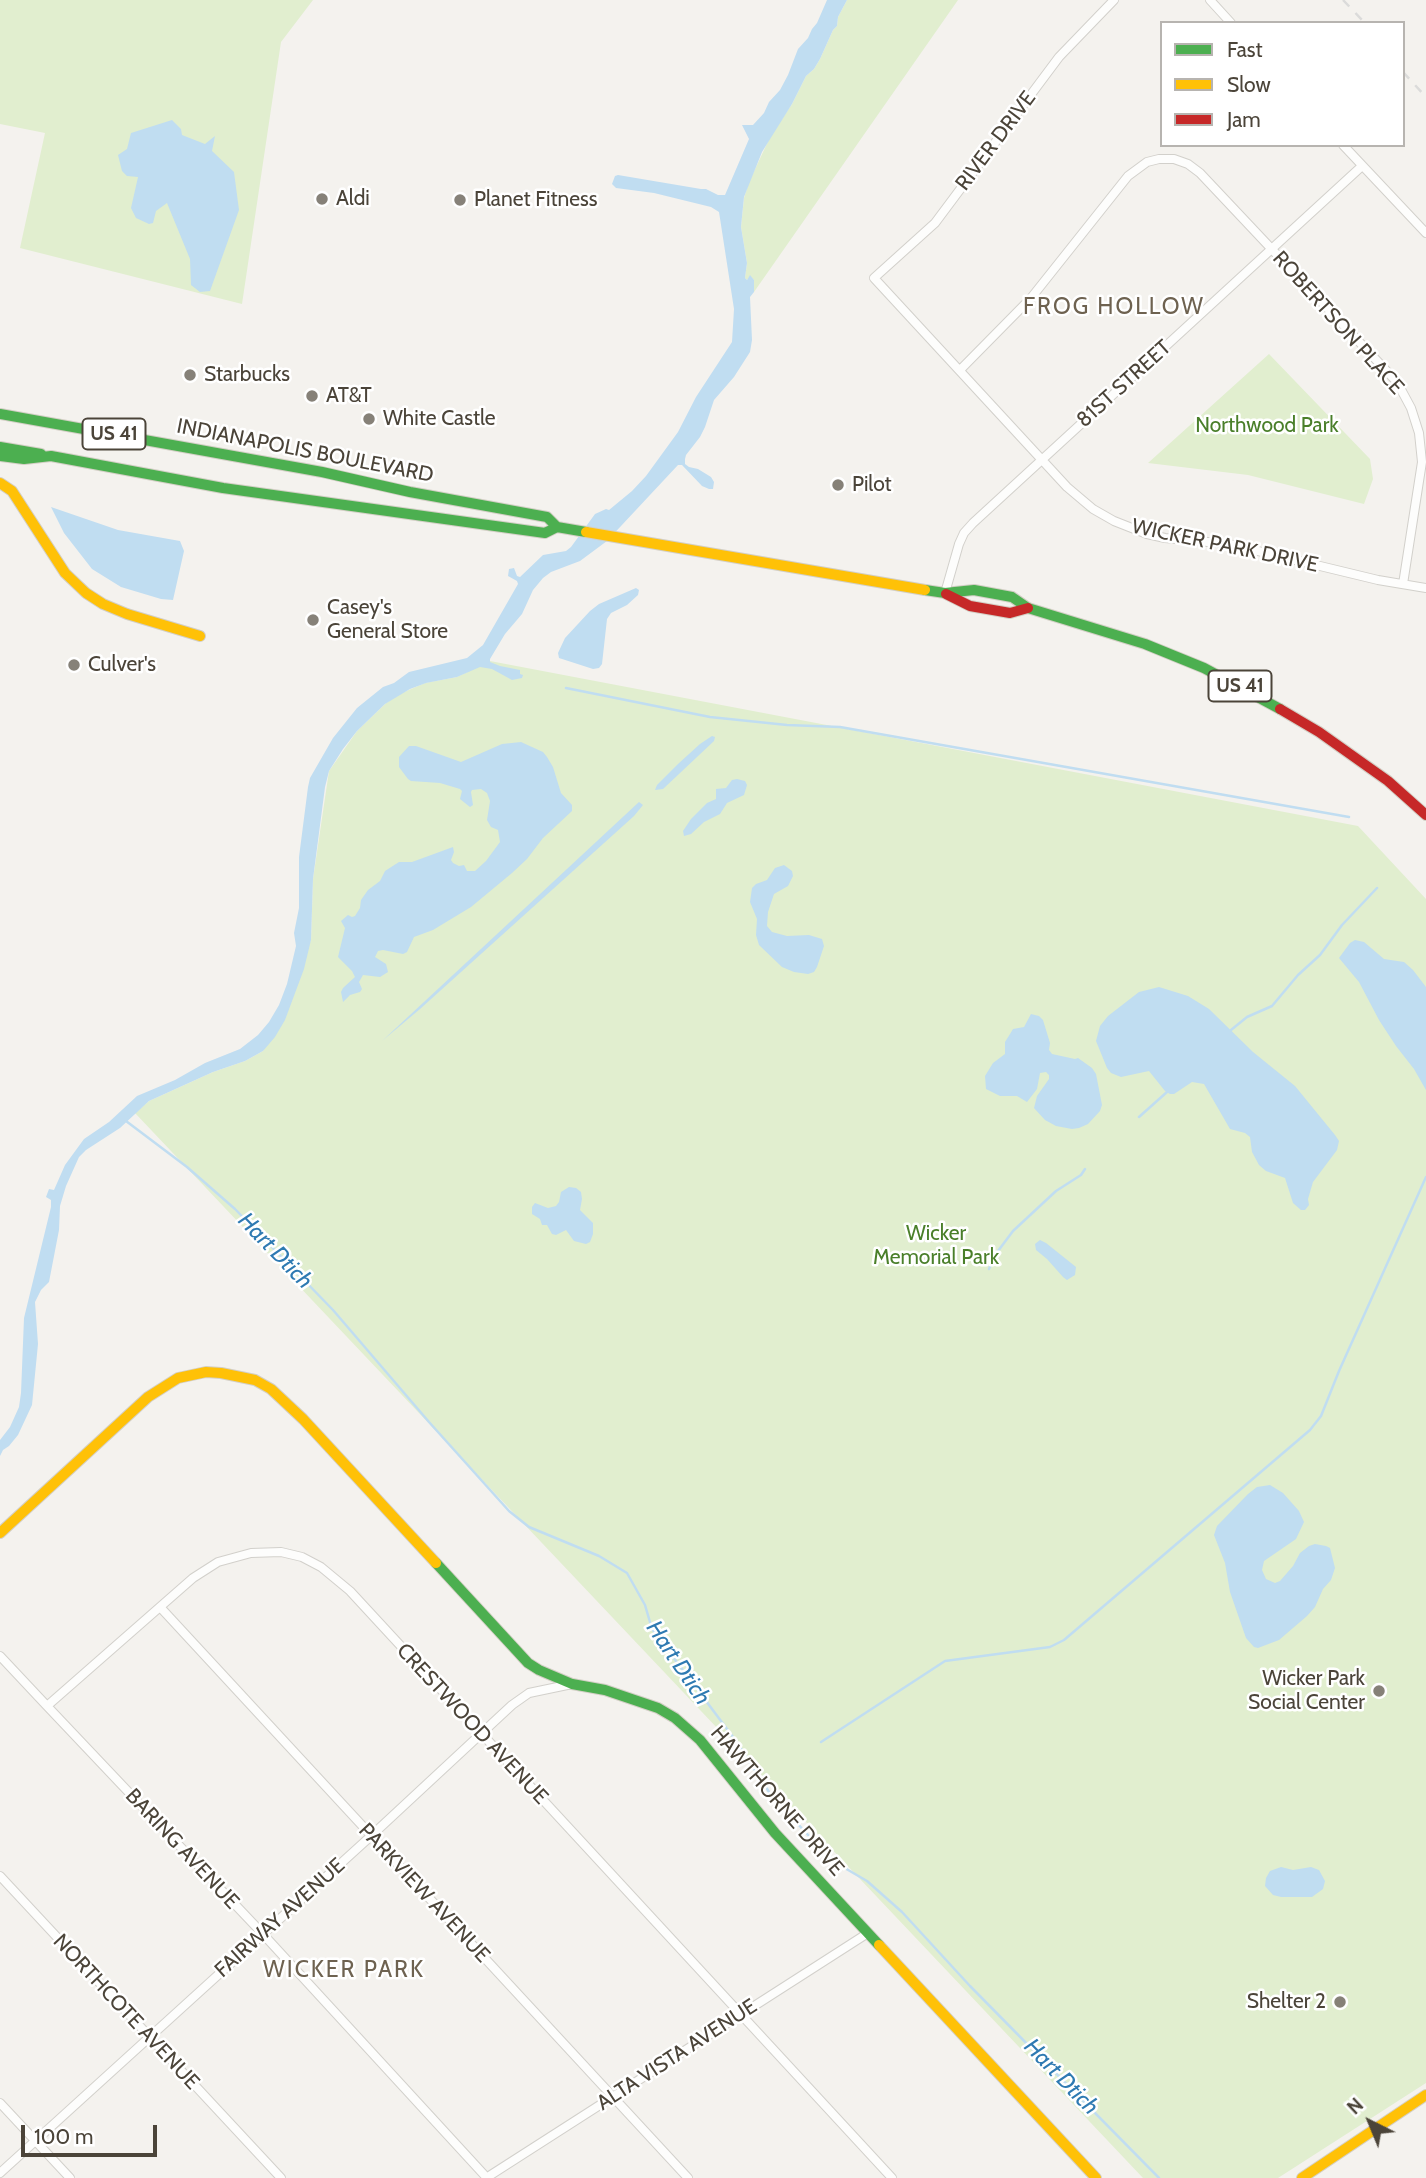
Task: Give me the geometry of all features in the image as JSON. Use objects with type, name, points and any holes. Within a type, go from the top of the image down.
[{"type":"main road","name":"INDIANAPOLIS BOULEVARD","points":[[0,412],[547,517],[557,527],[945,593],[974,590],[1012,597],[1028,608],[1145,644],[1244,688],[1320,732],[1388,780],[1426,815]]},
{"type":"main road","name":"INDIANAPOLIS BOULEVARD","points":[[0,447],[237,490],[545,533],[557,527]]},
{"type":"main road","name":"US 41","points":[[0,456],[24,459],[51,456]]},
{"type":"main road","points":[[0,483],[12,491],[65,573],[86,593],[127,614],[200,636]]},
{"type":"main road","name":"INDIANAPOLIS BOULEVARD","points":[[945,593],[971,606],[1010,613],[1028,608]]},
{"type":"main road","name":"HAWTHORNE DRIVE","points":[[0,1532],[148,1397],[178,1378],[206,1372],[255,1380],[271,1389],[303,1419],[528,1663],[572,1684],[605,1690],[658,1708],[687,1728],[715,1757],[775,1833],[1096,2178]]},
{"type":"main road","points":[[1302,2178],[1426,2095]]},
{"type":"street","name":"RIVER DRIVE","points":[[874,278],[935,223],[1059,57],[1114,0]]},
{"type":"street","points":[[1210,0],[1229,21]]},
{"type":"street","points":[[1345,147],[1426,233]]},
{"type":"street","name":"ROBERTSON PLACE","points":[[960,370],[1031,298],[1128,176],[1147,162],[1159,159],[1174,159],[1188,164],[1200,173],[1397,382],[1411,408],[1424,462],[1403,584]]},
{"type":"street","name":"81ST STREET","points":[[945,593],[953,558],[964,533],[1041,459],[1363,166]]},
{"type":"street","name":"WICKER PARK DRIVE","points":[[874,278],[1041,459],[1093,509],[1129,528],[1165,538],[1229,544],[1426,588]]},
{"type":"street","name":"CRESTWOOD AVENUE","points":[[47,1706],[194,1578],[219,1562],[251,1553],[281,1552],[302,1558],[328,1572],[350,1591],[892,2178]]},
{"type":"street","name":"PARKVIEW AVENUE","points":[[160,1607],[688,2178]]},
{"type":"street","points":[[0,1656],[47,1706]]},
{"type":"street","name":"FAIRWAY AVENUE","points":[[0,2173],[512,1704],[529,1693],[572,1684]]},
{"type":"street","name":"BARING AVENUE","points":[[47,1706],[262,1933],[487,2178]]},
{"type":"street","name":"NORTHCOTE AVENUE","points":[[0,1876],[281,2178]]},
{"type":"street","name":"ALTA VISTA AVENUE","points":[[487,2178],[868,1933]]},
{"type":"street","points":[[0,2103],[70,2178]]},
{"type":"green space","points":[[0,0],[313,0],[281,42],[242,304],[20,248],[45,133],[0,124]]},
{"type":"green space","points":[[847,0],[958,0],[754,292],[754,280],[750,276],[747,280],[745,278],[747,263],[741,227],[744,198],[749,182],[771,135],[792,104],[806,76],[820,59]]},
{"type":"green space","name":"Northwood Park","points":[[1269,354],[1370,459],[1373,479],[1364,504],[1248,475],[1148,463]]},
{"type":"green space","name":"Wicker Memorial Park","points":[[490,661],[1358,826],[1426,899],[1426,2083],[1278,2178],[1143,2178],[135,1113],[149,1101],[263,1051],[311,940],[313,879],[329,771],[357,731],[397,695],[425,683],[457,677]]},
{"type":"water","points":[[827,0],[847,0],[820,59],[806,76],[762,152],[744,197],[741,227],[747,263],[745,278],[747,280],[750,275],[754,280],[754,292],[750,297],[750,352],[734,377],[714,400],[705,427],[685,459],[685,464],[689,467],[711,477],[714,482],[713,489],[702,486],[682,465],[678,465],[607,541],[580,561],[551,572],[543,578],[533,590],[522,614],[505,634],[490,659],[490,662],[500,666],[520,670],[522,678],[512,680],[492,669],[480,667],[457,677],[410,689],[385,704],[343,749],[329,771],[325,787],[313,879],[311,940],[304,969],[285,1020],[263,1051],[149,1101],[120,1128],[79,1157],[60,1206],[59,1230],[49,1282],[35,1302],[38,1344],[32,1405],[18,1435],[0,1456],[0,1440],[10,1427],[19,1407],[24,1318],[51,1207],[51,1200],[46,1197],[49,1189],[54,1190],[65,1165],[84,1139],[109,1122],[137,1096],[240,1049],[269,1022],[287,984],[296,946],[294,933],[299,908],[299,857],[310,778],[333,738],[357,708],[383,687],[409,672],[467,658],[483,645],[518,584],[508,576],[509,569],[514,568],[520,577],[543,555],[566,551],[595,514],[609,510],[632,491],[678,432],[696,397],[732,342],[734,309],[719,212],[711,207],[654,193],[616,188],[612,184],[615,176],[706,189],[718,195],[725,195],[749,139],[742,125],[753,125],[780,90],[798,49],[817,23]]},
{"type":"water","points":[[172,120],[181,129],[182,135],[205,144],[215,136],[212,151],[234,172],[239,210],[210,291],[200,292],[191,285],[190,259],[167,203],[156,211],[153,223],[136,218],[131,208],[138,177],[127,176],[122,171],[118,155],[127,149],[131,133]]},
{"type":"water","points":[[51,507],[118,530],[180,541],[184,551],[173,600],[121,587],[92,569],[64,533]]},
{"type":"water","points":[[636,588],[639,590],[638,595],[627,605],[611,613],[607,619],[602,664],[599,668],[593,669],[559,658],[558,653],[565,638],[590,611],[599,604]]},
{"type":"water","points":[[712,736],[715,737],[714,741],[663,789],[655,790],[678,764]]},
{"type":"water","points":[[521,742],[543,752],[547,757],[561,793],[572,805],[572,811],[543,838],[527,859],[471,907],[433,930],[414,937],[407,952],[403,954],[378,951],[375,957],[386,964],[388,972],[380,977],[363,975],[359,982],[362,989],[360,992],[350,995],[343,1002],[341,992],[355,977],[338,957],[345,928],[341,921],[348,915],[355,916],[361,900],[368,890],[380,881],[385,871],[399,862],[412,862],[453,847],[453,863],[464,865],[467,871],[475,871],[500,842],[498,830],[491,827],[487,820],[490,801],[487,793],[481,789],[472,790],[473,805],[470,807],[460,799],[460,789],[440,783],[408,779],[399,767],[399,757],[409,746],[416,746],[461,762],[502,744]]},
{"type":"water","points":[[732,780],[745,781],[747,785],[744,795],[727,803],[720,814],[684,836],[683,831],[691,819],[707,803],[716,799],[716,789],[726,788]]},
{"type":"water","points":[[639,802],[643,805],[634,816],[382,1041]]},
{"type":"water","points":[[784,865],[792,871],[793,876],[788,886],[774,894],[767,926],[772,932],[787,936],[809,935],[822,939],[824,946],[817,967],[814,972],[808,974],[782,967],[759,945],[756,935],[757,919],[750,902],[752,888],[767,880],[775,868]]},
{"type":"water","points":[[1355,940],[1364,942],[1384,959],[1404,962],[1426,987],[1426,1090],[1379,1020],[1359,982],[1339,958]]},
{"type":"water","points":[[1159,987],[1188,996],[1209,1009],[1253,1052],[1295,1086],[1339,1141],[1337,1150],[1313,1182],[1309,1205],[1305,1210],[1293,1203],[1285,1178],[1266,1171],[1259,1165],[1252,1152],[1250,1137],[1230,1129],[1204,1084],[1192,1082],[1170,1094],[1149,1071],[1121,1077],[1107,1068],[1096,1041],[1100,1026],[1108,1016],[1139,992]]},
{"type":"water","points":[[1031,1014],[1043,1020],[1052,1054],[1078,1058],[1096,1074],[1102,1105],[1088,1124],[1072,1129],[1056,1126],[1045,1120],[1034,1108],[1037,1096],[1049,1079],[1046,1072],[1040,1073],[1037,1089],[1027,1102],[1017,1096],[1000,1096],[986,1089],[985,1076],[993,1063],[1005,1054],[1005,1042],[1013,1029],[1024,1027]]},
{"type":"water","points":[[569,1187],[581,1192],[580,1210],[593,1223],[593,1234],[590,1242],[586,1244],[574,1241],[566,1230],[552,1234],[547,1225],[542,1225],[540,1219],[532,1214],[535,1203],[548,1208],[556,1206],[561,1192]]},
{"type":"water","points":[[1040,1240],[1076,1267],[1075,1275],[1067,1280],[1036,1250],[1035,1244]]},
{"type":"water","points":[[1270,1485],[1283,1493],[1299,1511],[1304,1522],[1296,1539],[1264,1561],[1262,1570],[1266,1579],[1275,1583],[1280,1581],[1300,1553],[1315,1544],[1330,1548],[1335,1568],[1331,1580],[1307,1616],[1279,1640],[1258,1648],[1246,1638],[1230,1592],[1225,1563],[1214,1535],[1217,1526],[1248,1494],[1257,1487]]},
{"type":"water","points":[[1281,1867],[1293,1870],[1311,1867],[1319,1870],[1325,1881],[1323,1889],[1312,1897],[1273,1895],[1265,1886],[1266,1878],[1270,1871]]},
{"type":"waterway","points":[[566,688],[710,717],[840,727],[1349,817]]},
{"type":"waterway","points":[[1231,1030],[1247,1017],[1272,1006],[1377,888]]},
{"type":"waterway","points":[[1139,1117],[1167,1092]]},
{"type":"waterway","name":"Hart Dtich","points":[[126,1121],[187,1167],[235,1209],[333,1310],[509,1511],[529,1527],[599,1556],[627,1573],[645,1605],[652,1629],[736,1741],[771,1795],[822,1850],[867,1881],[902,1912],[970,1986],[1159,2178]]},
{"type":"waterway","points":[[989,1269],[995,1255],[1013,1231],[1056,1191],[1081,1175],[1085,1169]]},
{"type":"waterway","points":[[821,1742],[945,1661],[1050,1647],[1064,1640],[1310,1430],[1321,1416],[1426,1177]]},
{"type":"railway","points":[[1343,0],[1363,21]]},
{"type":"railway","points":[[1405,74],[1426,97]]},
{"type":"traffic: fast","points":[[0,414],[322,472],[410,492],[547,517],[557,527],[586,532]]},
{"type":"traffic: fast","points":[[0,447],[41,454]]},
{"type":"traffic: fast","points":[[0,456],[24,459],[51,456],[223,488],[545,533],[557,527]]},
{"type":"traffic: fast","points":[[925,590],[945,593],[974,590],[1012,597],[1028,608],[1145,644],[1204,668],[1280,709]]},
{"type":"traffic: fast","points":[[436,1563],[528,1663],[572,1684],[605,1690],[658,1708],[675,1718],[700,1740],[775,1833],[879,1945]]},
{"type":"traffic: slow","points":[[0,483],[12,491],[65,573],[86,593],[127,614],[200,636]]},
{"type":"traffic: slow","points":[[586,532],[925,590]]},
{"type":"traffic: slow","points":[[0,1533],[148,1397],[178,1378],[206,1372],[221,1373],[255,1380],[271,1389],[303,1419],[436,1563]]},
{"type":"traffic: slow","points":[[879,1945],[1096,2178]]},
{"type":"traffic: slow","points":[[1302,2178],[1426,2095]]},
{"type":"traffic: jam","points":[[946,594],[970,606],[1010,613],[1028,608]]},
{"type":"traffic: jam","points":[[1280,709],[1319,732],[1388,781],[1426,815]]},
{"type":"place","name":"Aldi","points":[[322,199]]},
{"type":"place","name":"Planet Fitness","points":[[460,200]]},
{"type":"place","name":"Starbucks","points":[[190,375]]},
{"type":"place","name":"AT&T","points":[[312,396]]},
{"type":"place","name":"White Castle","points":[[369,419]]},
{"type":"place","name":"Pilot","points":[[838,485]]},
{"type":"place","name":"Casey's General Store","points":[[313,620]]},
{"type":"place","name":"Culver's","points":[[74,665]]},
{"type":"place","name":"Wicker Park Social Center","points":[[1379,1691]]},
{"type":"place","name":"Shelter 2","points":[[1340,2002]]},
{"type":"district","name":"FROG HOLLOW","points":[[1114,307]]},
{"type":"district","name":"WICKER PARK","points":[[344,1970]]}]
